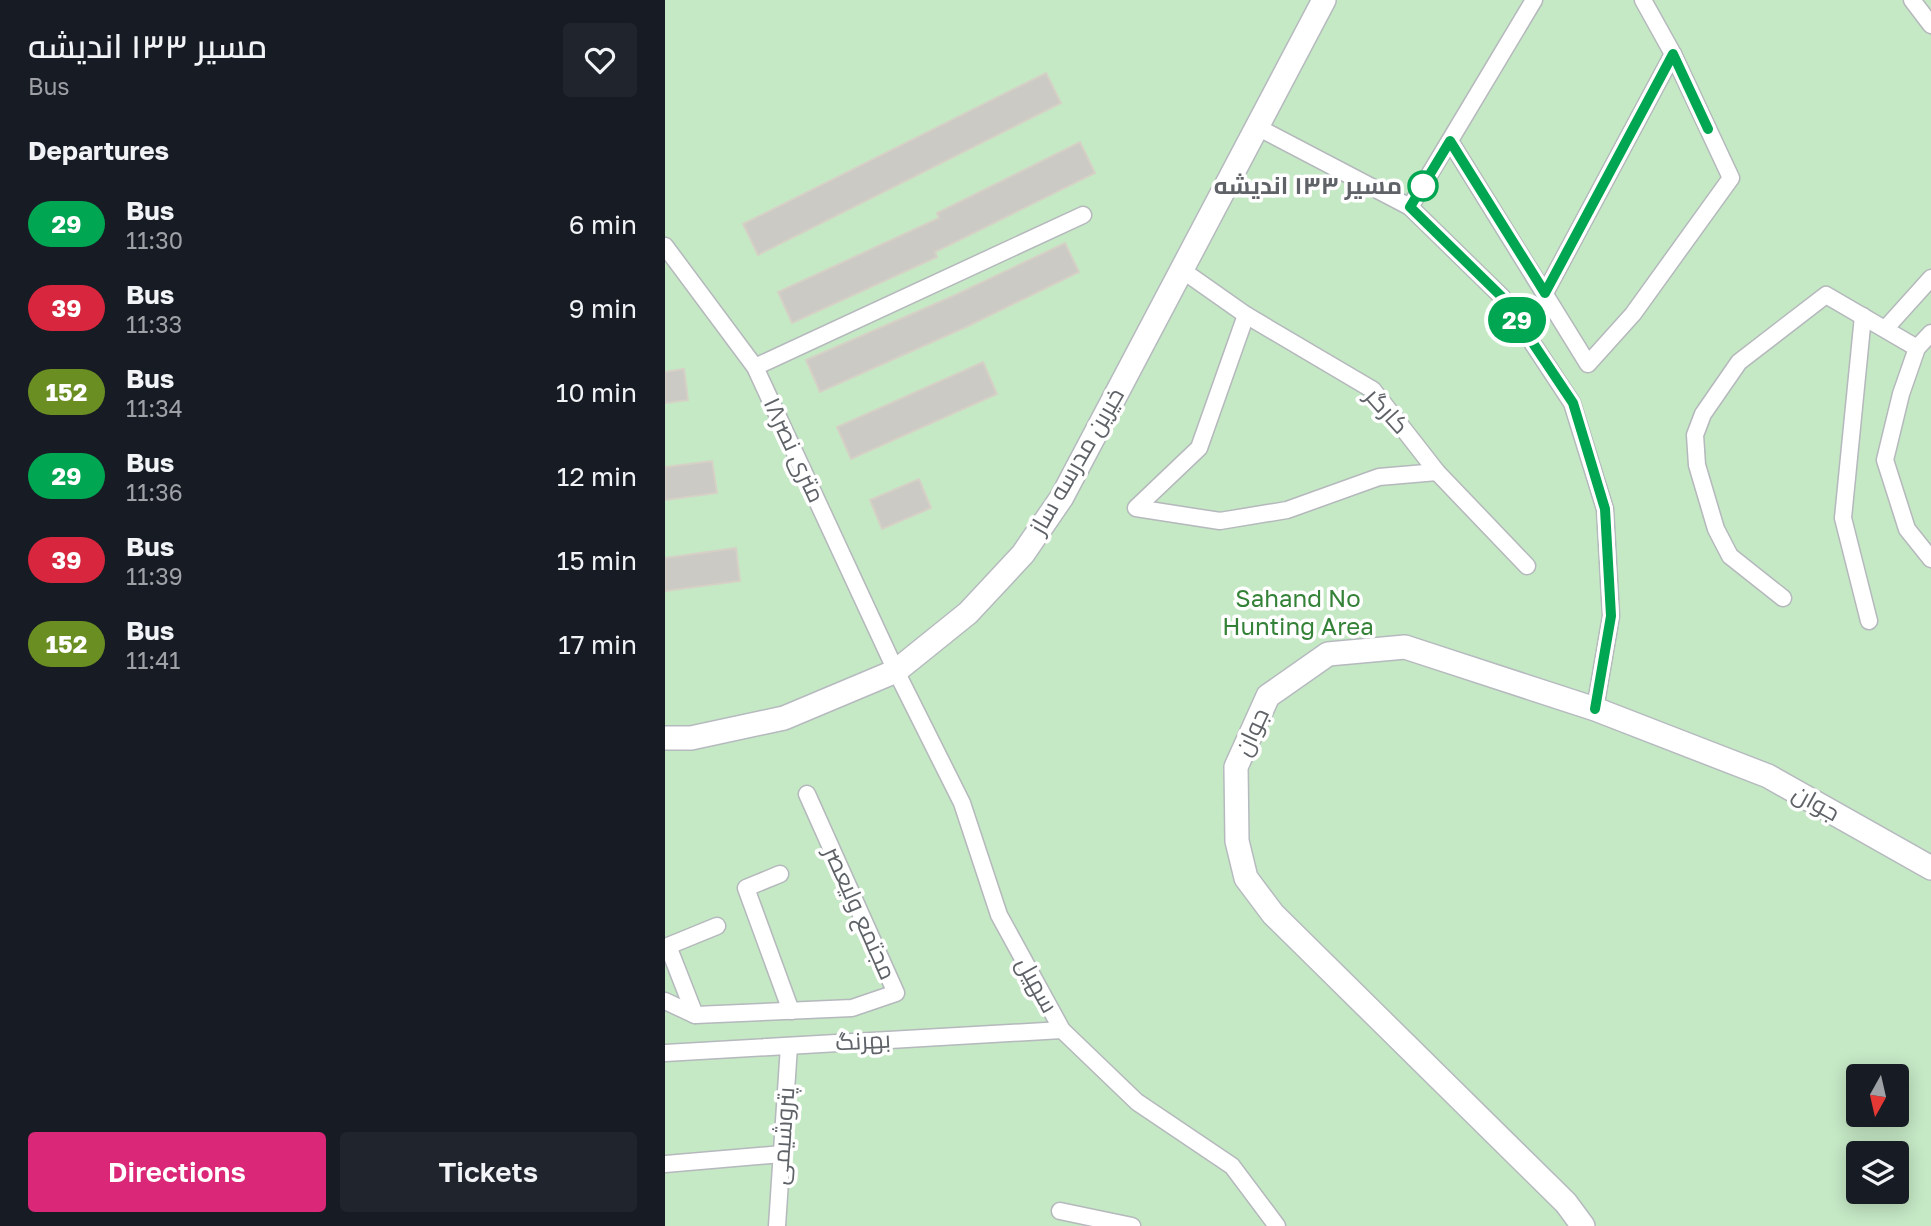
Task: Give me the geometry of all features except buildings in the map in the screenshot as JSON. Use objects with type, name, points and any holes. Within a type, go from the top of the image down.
[{"type":"street","name":"خیرین مدرسه ساز","points":[[665,738],[691,738],[784,718],[896,671],[968,613],[1023,554],[1062,496],[1324,0]]},
{"type":"street","points":[[1410,207],[1534,0]]},
{"type":"street","points":[[1450,141],[1588,364],[1633,314],[1731,178],[1673,54],[1643,0]]},
{"type":"street","points":[[1912,0],[1931,25]]},
{"type":"street","points":[[1545,293],[1673,54]]},
{"type":"street","points":[[1257,127],[1410,207],[1502,297],[1573,403],[1605,509],[1611,616],[1595,709]]},
{"type":"street","points":[[755,367],[1083,215]]},
{"type":"street","name":"۱۸متری نصر","points":[[665,246],[755,367],[896,671]]},
{"type":"street","name":"کارگر","points":[[1182,270],[1246,315],[1373,390],[1437,472],[1527,566]]},
{"type":"street","points":[[1886,328],[1931,278]]},
{"type":"street","points":[[1783,598],[1730,556],[1716,529],[1697,466],[1695,435],[1703,414],[1739,362],[1826,295],[1917,348]]},
{"type":"street","points":[[1246,315],[1199,447],[1136,508],[1220,521],[1287,510],[1379,477],[1437,472]]},
{"type":"street","points":[[1863,316],[1843,518],[1870,621]]},
{"type":"street","points":[[1931,333],[1917,348],[1901,394],[1885,460],[1907,529],[1931,559]]},
{"type":"street","name":"جوان","points":[[1583,1226],[1566,1203],[1273,914],[1246,878],[1237,841],[1236,767],[1268,696],[1328,654],[1405,647],[1595,709],[1768,776],[1931,868]]},
{"type":"street","name":"سهیل","points":[[896,671],[962,803],[999,915],[1062,1030],[1137,1102],[1232,1166],[1277,1226]]},
{"type":"street","name":"مجتمع ولیعصر","points":[[691,1014],[852,1008],[896,992],[807,794]]},
{"type":"street","points":[[780,874],[746,888],[791,1011]]},
{"type":"street","points":[[691,1014],[668,946],[717,926]]},
{"type":"street","points":[[665,1001],[691,1014]]},
{"type":"street","name":"بهرنگ","points":[[665,1053],[1062,1030]]},
{"type":"street","name":"پتروشیمی","points":[[777,1226],[789,1046]]},
{"type":"street","points":[[665,1164],[782,1154]]},
{"type":"street","points":[[1060,1211],[1132,1226]]},
{"type":"green space","name":"Sahand No Hunting Area","points":[[665,0],[1931,0],[1931,1226],[665,1226]]},
{"type":"bus line","name":"29","points":[[1595,709],[1611,616],[1605,509],[1573,403],[1502,297],[1410,207],[1450,141],[1545,293],[1673,54],[1708,129]]},
{"type":"place","name":"مسیر ۱۳۳ اندیشه","points":[[1423,186]]}]
